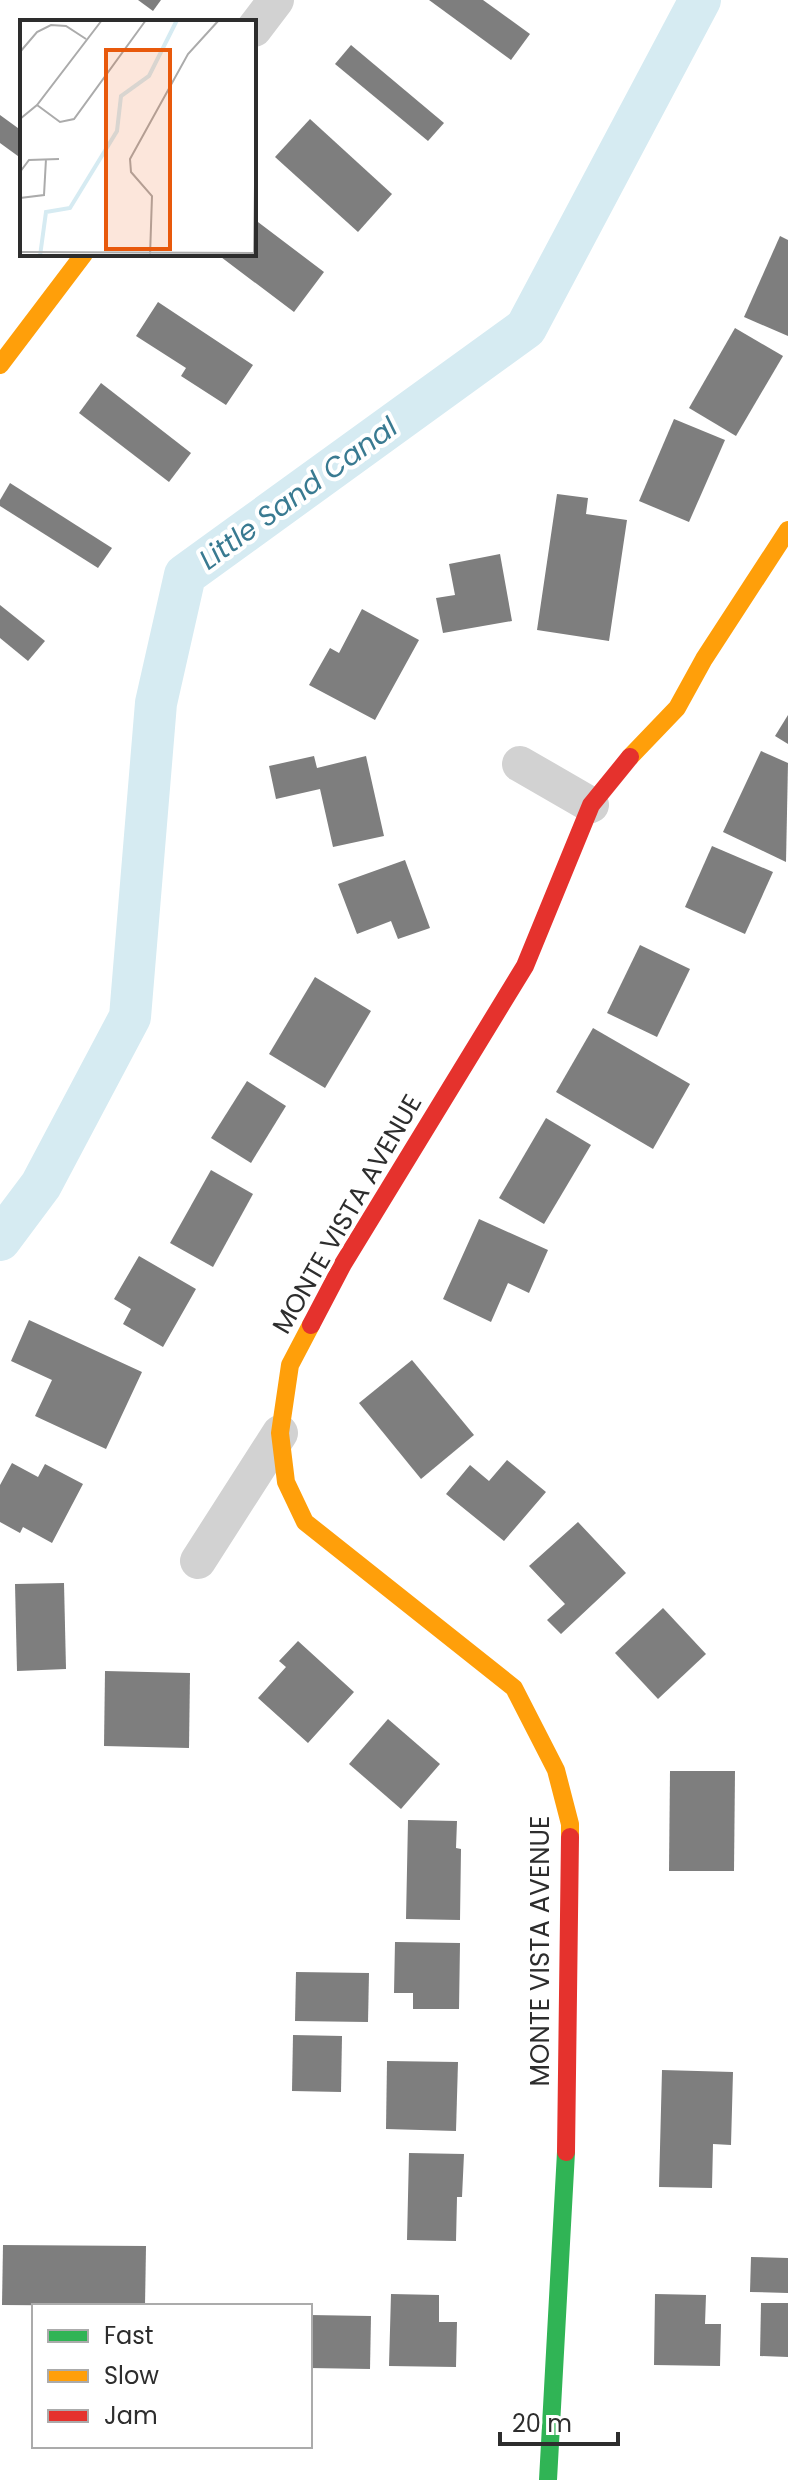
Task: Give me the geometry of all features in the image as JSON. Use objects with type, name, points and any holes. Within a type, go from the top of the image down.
[{"type":"street","points":[[256,26],[276,0]]},
{"type":"street","points":[[0,365],[82,256]]},
{"type":"street","name":"MONTE VISTA AVENUE","points":[[548,2480],[566,2152],[570,1824],[556,1770],[514,1688],[305,1522],[286,1482],[280,1433],[290,1365],[343,1264],[525,966],[591,805],[618,769],[677,708],[704,659],[788,530]]},
{"type":"street","points":[[520,764],[591,805]]},
{"type":"street","points":[[198,1561],[280,1433]]},
{"type":"building","points":[[138,0],[161,0],[153,11]]},
{"type":"building","points":[[429,0],[483,0],[530,34],[511,60]]},
{"type":"building","points":[[351,45],[444,123],[428,141],[335,64]]},
{"type":"building","points":[[0,115],[20,130],[20,158],[0,143]]},
{"type":"building","points":[[310,119],[392,194],[358,232],[275,157]]},
{"type":"building","points":[[256,221],[324,272],[294,312],[220,256],[256,256]]},
{"type":"building","points":[[780,236],[788,240],[788,336],[744,317]]},
{"type":"building","points":[[158,302],[253,365],[226,405],[181,376],[186,368],[136,336]]},
{"type":"building","points":[[735,328],[783,356],[736,436],[689,408]]},
{"type":"building","points":[[101,383],[191,453],[169,482],[79,413]]},
{"type":"building","points":[[674,419],[725,440],[689,522],[639,501]]},
{"type":"building","points":[[10,483],[112,548],[98,568],[0,506]]},
{"type":"building","points":[[557,494],[588,498],[586,514],[627,520],[609,641],[537,630]]},
{"type":"building","points":[[500,554],[512,621],[443,633],[436,598],[455,595],[449,564]]},
{"type":"building","points":[[0,605],[45,641],[28,661],[0,638]]},
{"type":"building","points":[[362,609],[419,640],[375,720],[309,685],[330,648],[339,653]]},
{"type":"building","points":[[788,715],[788,744],[775,736]]},
{"type":"building","points":[[761,751],[788,763],[786,862],[723,832]]},
{"type":"building","points":[[314,756],[317,768],[366,756],[384,836],[333,847],[320,789],[276,799],[269,766]]},
{"type":"building","points":[[712,846],[773,872],[745,934],[685,907]]},
{"type":"building","points":[[405,860],[430,928],[398,939],[391,921],[357,934],[338,884]]},
{"type":"building","points":[[640,945],[690,969],[657,1037],[607,1013]]},
{"type":"building","points":[[315,977],[371,1011],[325,1088],[269,1054]]},
{"type":"building","points":[[593,1028],[690,1084],[653,1149],[556,1092]]},
{"type":"building","points":[[247,1081],[286,1106],[251,1163],[211,1138]]},
{"type":"building","points":[[546,1118],[591,1145],[544,1224],[499,1198]]},
{"type":"building","points":[[211,1170],[253,1194],[213,1267],[170,1243]]},
{"type":"building","points":[[479,1219],[548,1250],[529,1293],[508,1283],[491,1322],[443,1299]]},
{"type":"building","points":[[139,1256],[196,1289],[163,1347],[123,1324],[131,1309],[114,1299]]},
{"type":"building","points":[[29,1320],[142,1372],[106,1449],[35,1416],[52,1380],[11,1361]]},
{"type":"building","points":[[412,1360],[474,1435],[421,1479],[359,1403]]},
{"type":"building","points":[[507,1460],[546,1492],[504,1541],[446,1494],[470,1465],[489,1481]]},
{"type":"building","points":[[12,1463],[38,1477],[45,1464],[83,1484],[52,1543],[23,1527],[20,1533],[0,1522],[0,1485]]},
{"type":"building","points":[[578,1522],[626,1573],[561,1634],[547,1620],[565,1604],[529,1566]]},
{"type":"building","points":[[64,1583],[66,1669],[17,1671],[15,1584]]},
{"type":"building","points":[[663,1608],[706,1654],[658,1699],[615,1653]]},
{"type":"building","points":[[298,1641],[354,1692],[308,1743],[258,1698],[286,1667],[279,1661]]},
{"type":"building","points":[[105,1671],[190,1673],[189,1748],[104,1746]]},
{"type":"building","points":[[388,1719],[440,1764],[401,1809],[349,1764]]},
{"type":"building","points":[[670,1771],[735,1771],[734,1871],[669,1871]]},
{"type":"building","points":[[408,1820],[457,1821],[456,1848],[461,1849],[460,1920],[406,1919]]},
{"type":"building","points":[[395,1942],[460,1943],[459,2009],[413,2009],[413,1993],[394,1993]]},
{"type":"building","points":[[296,1972],[369,1973],[368,2022],[295,2021]]},
{"type":"building","points":[[293,2035],[342,2036],[341,2092],[292,2091]]},
{"type":"building","points":[[387,2061],[458,2062],[456,2131],[386,2129]]},
{"type":"building","points":[[662,2070],[733,2072],[731,2145],[713,2144],[712,2188],[659,2187]]},
{"type":"building","points":[[409,2153],[464,2154],[462,2197],[457,2197],[456,2241],[407,2240]]},
{"type":"building","points":[[3,2245],[146,2246],[145,2304],[2,2305]]},
{"type":"building","points":[[751,2257],[788,2258],[788,2293],[750,2292]]},
{"type":"building","points":[[391,2294],[439,2295],[439,2322],[457,2322],[456,2367],[389,2366]]},
{"type":"building","points":[[655,2294],[706,2295],[705,2324],[721,2324],[720,2366],[654,2365]]},
{"type":"building","points":[[761,2303],[788,2303],[788,2357],[760,2356]]},
{"type":"building","points":[[312,2315],[371,2316],[370,2369],[312,2368]]},
{"type":"waterway","name":"Little Sand Canal","points":[[0,1240],[41,1185],[130,1017],[156,703],[185,575],[526,328],[700,0]]},
{"type":"traffic: fast","points":[[548,2480],[566,2152]]},
{"type":"traffic: slow","points":[[0,365],[82,256]]},
{"type":"traffic: slow","points":[[630,757],[677,708],[704,659],[788,530]]},
{"type":"traffic: slow","points":[[311,1325],[290,1365],[280,1433],[286,1482],[305,1522],[514,1688],[556,1770],[570,1824],[570,1837]]},
{"type":"traffic: jam","points":[[311,1325],[343,1264],[525,966],[591,805],[630,757]]},
{"type":"traffic: jam","points":[[566,2152],[570,1837]]}]
